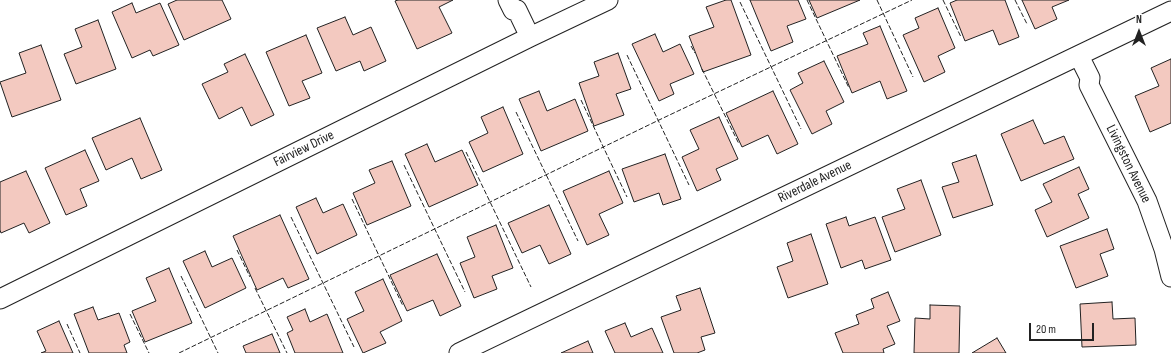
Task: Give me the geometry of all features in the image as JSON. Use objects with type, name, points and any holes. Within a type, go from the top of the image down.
[{"type":"street","points":[[508,0],[513,10],[517,10],[530,37]]},
{"type":"street","name":"Fairview Drive","points":[[0,299],[530,37],[608,0]]},
{"type":"street","name":"Riverdale Avenue","points":[[459,353],[1171,11]]},
{"type":"street","name":"Livingston Avenue","points":[[1079,56],[1090,78],[1089,85],[1147,201],[1164,249],[1171,277]]},
{"type":"building","points":[[177,0],[222,0],[231,19],[184,40],[168,4]]},
{"type":"building","points":[[453,0],[439,7],[452,33],[417,49],[395,1]]},
{"type":"building","points":[[726,0],[731,0],[751,55],[703,72],[689,36],[714,27],[706,7]]},
{"type":"building","points":[[750,0],[798,0],[806,19],[787,26],[793,42],[771,51]]},
{"type":"building","points":[[809,0],[860,0],[817,18]]},
{"type":"building","points":[[957,0],[1005,0],[1019,37],[999,45],[993,30],[965,41],[950,3]]},
{"type":"building","points":[[1022,0],[1069,0],[1052,7],[1057,19],[1035,29]]},
{"type":"building","points":[[132,3],[136,13],[160,3],[179,45],[153,56],[150,50],[132,58],[112,12]]},
{"type":"building","points":[[938,8],[955,48],[938,56],[945,72],[924,82],[903,35],[919,28],[915,18]]},
{"type":"building","points":[[345,17],[353,35],[371,27],[386,61],[364,71],[360,61],[336,71],[317,28]]},
{"type":"building","points":[[98,20],[116,69],[76,84],[64,54],[82,47],[75,29]]},
{"type":"building","points":[[880,26],[907,91],[887,99],[880,81],[852,93],[837,56],[868,44],[863,33]]},
{"type":"building","points":[[655,34],[663,52],[680,44],[694,74],[670,84],[674,94],[659,101],[632,44]]},
{"type":"building","points":[[306,35],[322,73],[302,81],[310,98],[289,106],[266,52]]},
{"type":"building","points":[[41,45],[61,100],[12,117],[0,82],[26,73],[19,53]]},
{"type":"building","points":[[618,53],[631,89],[616,94],[624,115],[594,126],[579,83],[599,76],[594,62]]},
{"type":"building","points":[[245,54],[274,115],[251,126],[242,107],[219,119],[202,84],[228,72],[224,64]]},
{"type":"building","points":[[1171,59],[1171,123],[1150,132],[1135,96],[1159,86],[1151,68]]},
{"type":"building","points":[[824,61],[844,102],[826,111],[832,124],[812,134],[790,90],[803,83],[798,73]]},
{"type":"building","points":[[539,91],[547,111],[575,99],[588,131],[541,151],[519,99]]},
{"type":"building","points":[[773,91],[798,144],[777,154],[768,135],[742,147],[726,113]]},
{"type":"building","points":[[503,107],[523,154],[483,172],[469,142],[488,133],[481,117]]},
{"type":"building","points":[[719,117],[738,159],[716,169],[721,180],[697,191],[682,157],[699,149],[690,130]]},
{"type":"building","points":[[140,118],[162,170],[141,179],[132,158],[106,170],[92,138]]},
{"type":"building","points":[[1033,120],[1044,144],[1064,136],[1074,159],[1021,181],[1001,134]]},
{"type":"building","points":[[427,144],[435,162],[462,150],[478,185],[429,207],[405,154]]},
{"type":"building","points":[[85,150],[99,181],[80,189],[87,206],[66,215],[45,168]]},
{"type":"building","points":[[665,154],[681,199],[663,205],[659,193],[634,202],[622,169]]},
{"type":"building","points":[[976,155],[993,205],[953,218],[942,187],[959,182],[952,163]]},
{"type":"building","points":[[392,161],[411,206],[367,225],[353,193],[375,183],[369,170]]},
{"type":"building","points":[[1079,167],[1089,189],[1078,194],[1089,218],[1047,237],[1035,210],[1052,202],[1043,184]]},
{"type":"building","points":[[26,171],[50,223],[29,233],[24,223],[1,233],[0,182]]},
{"type":"building","points":[[609,171],[623,203],[599,214],[609,235],[587,245],[563,191]]},
{"type":"building","points":[[921,180],[941,235],[895,252],[882,217],[905,209],[897,189]]},
{"type":"building","points":[[316,198],[323,213],[343,204],[357,235],[317,254],[296,207]]},
{"type":"building","points":[[549,205],[571,254],[549,264],[540,245],[522,253],[508,223]]},
{"type":"building","points":[[280,215],[309,279],[288,288],[283,278],[257,290],[233,236]]},
{"type":"building","points":[[846,217],[849,226],[875,217],[891,260],[865,269],[862,260],[841,268],[826,224]]},
{"type":"building","points":[[496,225],[513,268],[492,276],[497,289],[474,298],[460,263],[475,257],[467,237]]},
{"type":"building","points":[[1107,229],[1114,249],[1100,254],[1108,276],[1076,288],[1060,246]]},
{"type":"building","points":[[811,234],[828,284],[788,298],[777,267],[793,261],[787,243]]},
{"type":"building","points":[[205,251],[212,267],[232,258],[246,288],[205,308],[183,261]]},
{"type":"building","points":[[437,254],[461,306],[440,316],[433,300],[407,311],[390,275]]},
{"type":"building","points":[[169,268],[192,323],[145,342],[132,311],[156,301],[146,278]]},
{"type":"building","points":[[383,279],[402,321],[380,332],[386,343],[363,353],[347,319],[364,311],[355,292]]},
{"type":"building","points":[[700,288],[715,333],[701,337],[705,350],[697,353],[674,353],[661,317],[681,310],[676,296]]},
{"type":"building","points":[[888,292],[900,321],[887,326],[895,344],[883,349],[884,353],[843,353],[835,333],[859,324],[856,315],[874,308],[871,299]]},
{"type":"building","points":[[1112,302],[1113,319],[1135,318],[1136,345],[1082,347],[1080,304]]},
{"type":"building","points":[[930,305],[960,306],[959,353],[914,353],[915,318],[930,319]]},
{"type":"building","points":[[93,307],[98,320],[119,313],[130,342],[124,345],[127,353],[89,353],[74,314]]},
{"type":"building","points":[[305,309],[310,322],[327,314],[343,353],[295,353],[287,333],[293,330],[287,317]]},
{"type":"building","points":[[59,321],[73,353],[41,353],[46,351],[37,331]]},
{"type":"building","points":[[625,323],[631,337],[652,328],[663,353],[615,353],[605,331]]},
{"type":"building","points":[[272,334],[280,353],[246,353],[243,346]]},
{"type":"building","points":[[997,338],[1006,353],[972,353]]},
{"type":"building","points":[[588,341],[593,353],[561,353]]},
{"type":"fence","points":[[807,0],[849,88]]},
{"type":"fence","points":[[877,0],[913,77]]},
{"type":"fence","points":[[179,353],[659,120],[912,0]]},
{"type":"fence","points":[[943,0],[961,37]]},
{"type":"fence","points":[[1015,0],[1027,24]]},
{"type":"fence","points":[[740,2],[801,129]]},
{"type":"fence","points":[[691,46],[695,53]]},
{"type":"fence","points":[[627,55],[689,185]]},
{"type":"fence","points":[[702,69],[739,144]]},
{"type":"fence","points":[[581,100],[627,197]]},
{"type":"fence","points":[[516,112],[578,241]]},
{"type":"fence","points":[[466,152],[531,287]]},
{"type":"fence","points":[[404,165],[465,292]]},
{"type":"fence","points":[[352,199],[403,306]]},
{"type":"fence","points":[[291,217],[354,347]]},
{"type":"fence","points":[[237,250],[250,277]]},
{"type":"fence","points":[[181,276],[218,353]]},
{"type":"fence","points":[[255,288],[287,353]]},
{"type":"fence","points":[[130,314],[149,353]]},
{"type":"fence","points":[[67,324],[80,353]]}]
